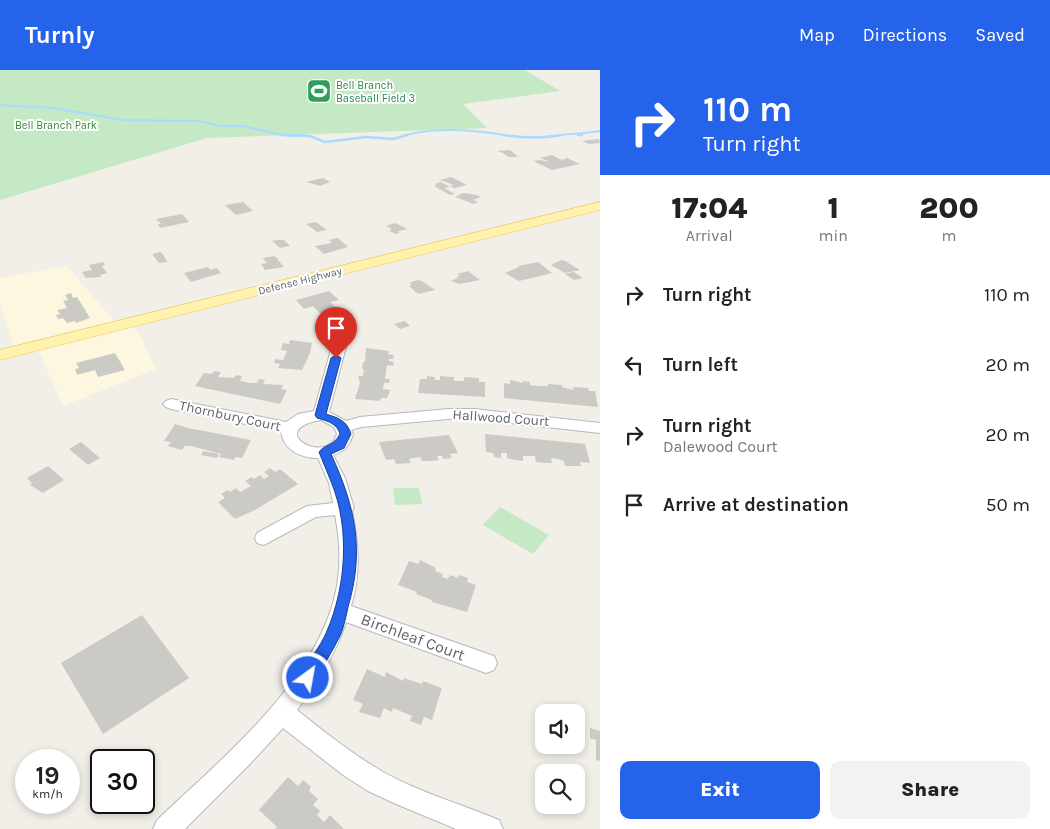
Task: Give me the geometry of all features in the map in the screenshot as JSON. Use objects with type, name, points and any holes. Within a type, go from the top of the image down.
[{"type":"main road","name":"Defense Highway","points":[[0,355],[600,206]]},
{"type":"street","points":[[321,415],[341,339]]},
{"type":"street","name":"Thornbury Court","points":[[172,404],[289,428]]},
{"type":"street","name":"Hallwood Court","points":[[343,427],[360,422],[448,414],[474,414],[600,428]]},
{"type":"street","points":[[321,415],[337,421],[343,427],[344,440],[333,450],[324,452],[313,453],[297,448],[290,442],[288,435],[289,428],[300,418],[321,415]]},
{"type":"street","points":[[173,827],[297,695],[334,634],[350,566],[350,538],[339,486],[324,452]]},
{"type":"street","points":[[264,538],[313,511],[345,508]]},
{"type":"street","name":"Birchleaf Court","points":[[340,612],[486,663]]},
{"type":"street","points":[[282,712],[348,763],[376,781],[407,797],[490,829]]},
{"type":"shaded area","points":[[67,266],[114,321],[136,328],[156,369],[63,406],[40,353],[13,345],[0,306],[0,278]]},
{"type":"green space","name":"Bell Branch Park","points":[[0,70],[525,70],[560,91],[463,104],[487,128],[207,138],[0,200]]},
{"type":"green space","points":[[393,488],[419,488],[422,504],[395,505]]},
{"type":"green space","points":[[500,507],[549,535],[533,554],[483,525]]},
{"type":"building","points":[[599,139],[600,143],[589,144],[582,141]]},
{"type":"building","points":[[510,150],[518,157],[509,157],[497,151]]},
{"type":"building","points":[[552,155],[562,160],[567,158],[580,164],[552,170],[533,161],[550,162],[540,158]]},
{"type":"building","points":[[451,177],[467,185],[454,188],[450,186],[454,185],[440,180]]},
{"type":"building","points":[[323,178],[330,182],[320,186],[306,182]]},
{"type":"building","points":[[441,182],[450,187],[444,188],[455,194],[450,195],[434,186]]},
{"type":"building","points":[[463,193],[481,197],[473,200],[478,202],[474,204],[455,197]]},
{"type":"building","points":[[243,202],[253,211],[236,215],[225,205]]},
{"type":"building","points":[[182,214],[189,222],[160,228],[158,224],[161,224],[156,219]]},
{"type":"building","points":[[316,222],[327,230],[317,232],[306,224]]},
{"type":"building","points":[[395,223],[408,229],[398,231],[400,232],[396,234],[389,231],[392,229],[386,226]]},
{"type":"building","points":[[338,238],[348,247],[324,254],[315,246],[332,243],[329,240]]},
{"type":"building","points":[[284,240],[290,246],[280,248],[272,241]]},
{"type":"building","points":[[160,252],[167,262],[159,263],[152,254]]},
{"type":"building","points":[[274,256],[279,259],[277,259],[284,267],[265,270],[261,264],[267,263],[263,258]]},
{"type":"building","points":[[561,260],[580,270],[565,273],[551,265]]},
{"type":"building","points":[[103,262],[105,265],[102,266],[107,273],[100,275],[101,277],[86,278],[82,272],[92,270],[89,265]]},
{"type":"building","points":[[538,262],[552,273],[519,281],[505,273],[518,266]]},
{"type":"building","points":[[208,267],[210,270],[217,268],[221,273],[191,282],[184,273]]},
{"type":"building","points":[[468,271],[480,280],[460,284],[451,281],[460,276],[457,274]]},
{"type":"building","points":[[574,272],[583,278],[574,280],[565,274]]},
{"type":"building","points":[[417,280],[422,281],[435,290],[418,294],[409,286],[412,285],[409,283]]},
{"type":"building","points":[[329,291],[339,300],[330,302],[345,316],[328,321],[313,306],[304,309],[296,300]]},
{"type":"building","points":[[71,293],[73,298],[77,297],[90,318],[76,323],[75,321],[67,323],[63,318],[58,319],[56,315],[60,314],[57,310],[67,308],[63,301],[68,300],[65,295]]},
{"type":"building","points":[[405,321],[410,326],[400,329],[394,324]]},
{"type":"building","points":[[290,340],[312,343],[310,353],[302,370],[278,368],[280,364],[274,363],[275,359],[283,360],[287,351],[281,350],[283,343],[289,344]]},
{"type":"building","points":[[366,348],[389,351],[388,354],[394,355],[393,359],[389,359],[389,361],[394,362],[393,366],[387,365],[385,379],[390,379],[389,383],[384,383],[383,389],[390,390],[389,394],[387,398],[381,398],[380,401],[355,399],[360,383],[358,376],[363,376],[364,369],[362,369],[363,362],[365,362]]},
{"type":"building","points":[[115,353],[125,370],[98,377],[95,370],[77,375],[75,369],[79,368],[76,363]]},
{"type":"building","points":[[214,371],[221,372],[218,377],[234,378],[236,375],[242,376],[240,381],[251,383],[257,383],[259,379],[265,380],[263,384],[283,385],[281,389],[287,390],[280,404],[195,386],[204,373],[212,374]]},
{"type":"building","points":[[427,376],[435,377],[434,380],[440,380],[440,376],[454,377],[454,381],[464,381],[464,377],[479,378],[479,382],[485,382],[485,397],[418,393],[420,379],[427,379]]},
{"type":"building","points":[[510,380],[523,383],[523,381],[530,382],[530,385],[539,386],[548,386],[548,384],[562,385],[562,387],[574,390],[573,387],[588,388],[589,391],[595,391],[598,407],[504,398],[504,383],[510,384]]},
{"type":"building","points":[[175,424],[251,440],[242,458],[235,457],[234,460],[219,457],[221,454],[191,446],[185,446],[182,450],[168,446],[171,442],[164,441]]},
{"type":"building","points":[[485,434],[585,444],[590,463],[580,462],[581,466],[565,466],[564,461],[551,458],[552,463],[536,462],[535,456],[523,456],[523,461],[507,458],[507,453],[501,453],[501,458],[494,457],[493,453],[486,452]]},
{"type":"building","points":[[449,435],[458,453],[450,454],[452,458],[443,459],[442,456],[437,456],[439,460],[422,461],[420,457],[409,459],[411,463],[396,464],[394,459],[386,460],[379,442]]},
{"type":"building","points":[[81,442],[100,458],[88,465],[69,449]]},
{"type":"building","points":[[203,451],[219,454],[217,458],[201,455]]},
{"type":"building","points":[[48,466],[64,480],[43,493],[30,485],[32,483],[27,478]]},
{"type":"building","points":[[270,468],[275,472],[280,469],[298,484],[255,510],[235,519],[218,502],[225,498],[221,494],[228,490],[230,492],[236,488],[240,492],[251,486],[245,481],[252,477],[254,479],[260,475],[264,479],[269,476],[264,472]]},
{"type":"building","points":[[420,560],[436,568],[435,571],[443,574],[442,577],[448,579],[450,575],[458,578],[459,575],[468,578],[467,582],[476,585],[467,612],[432,602],[432,600],[416,594],[417,592],[398,585],[409,561],[418,564]]},
{"type":"building","points":[[142,615],[189,678],[103,734],[61,663]]},
{"type":"building","points":[[367,669],[385,677],[386,672],[403,681],[404,678],[422,684],[423,681],[442,688],[432,720],[424,717],[421,725],[410,721],[412,716],[393,708],[392,712],[384,708],[380,718],[359,712],[363,704],[353,700]]},
{"type":"building","points":[[590,728],[600,731],[600,761],[596,760],[596,740],[590,738]]},
{"type":"building","points":[[288,777],[298,786],[303,780],[311,787],[309,791],[318,799],[313,805],[320,811],[317,815],[324,822],[330,815],[344,829],[275,829],[277,827],[259,810]]},
{"type":"waterway","points":[[0,105],[53,108],[122,120],[199,121],[220,126],[243,126],[283,135],[310,136]]},
{"type":"waterway","points":[[406,135],[429,131],[456,130],[507,136]]},
{"type":"waterway","points":[[555,136],[600,131]]},
{"type":"waterway","points":[[282,135],[310,136]]},
{"type":"waterway","points":[[310,136],[325,142],[366,137],[393,139],[406,135]]},
{"type":"waterway","points":[[507,136],[532,138],[561,135]]},
{"type":"place","name":"Bell Branch Baseball Field 3","points":[[319,91]]},
{"type":"route","points":[[308,678],[334,634],[345,595],[350,566],[350,538],[345,508],[339,486],[324,452],[340,446],[345,434],[343,427],[337,421],[321,415],[336,358]]}]
